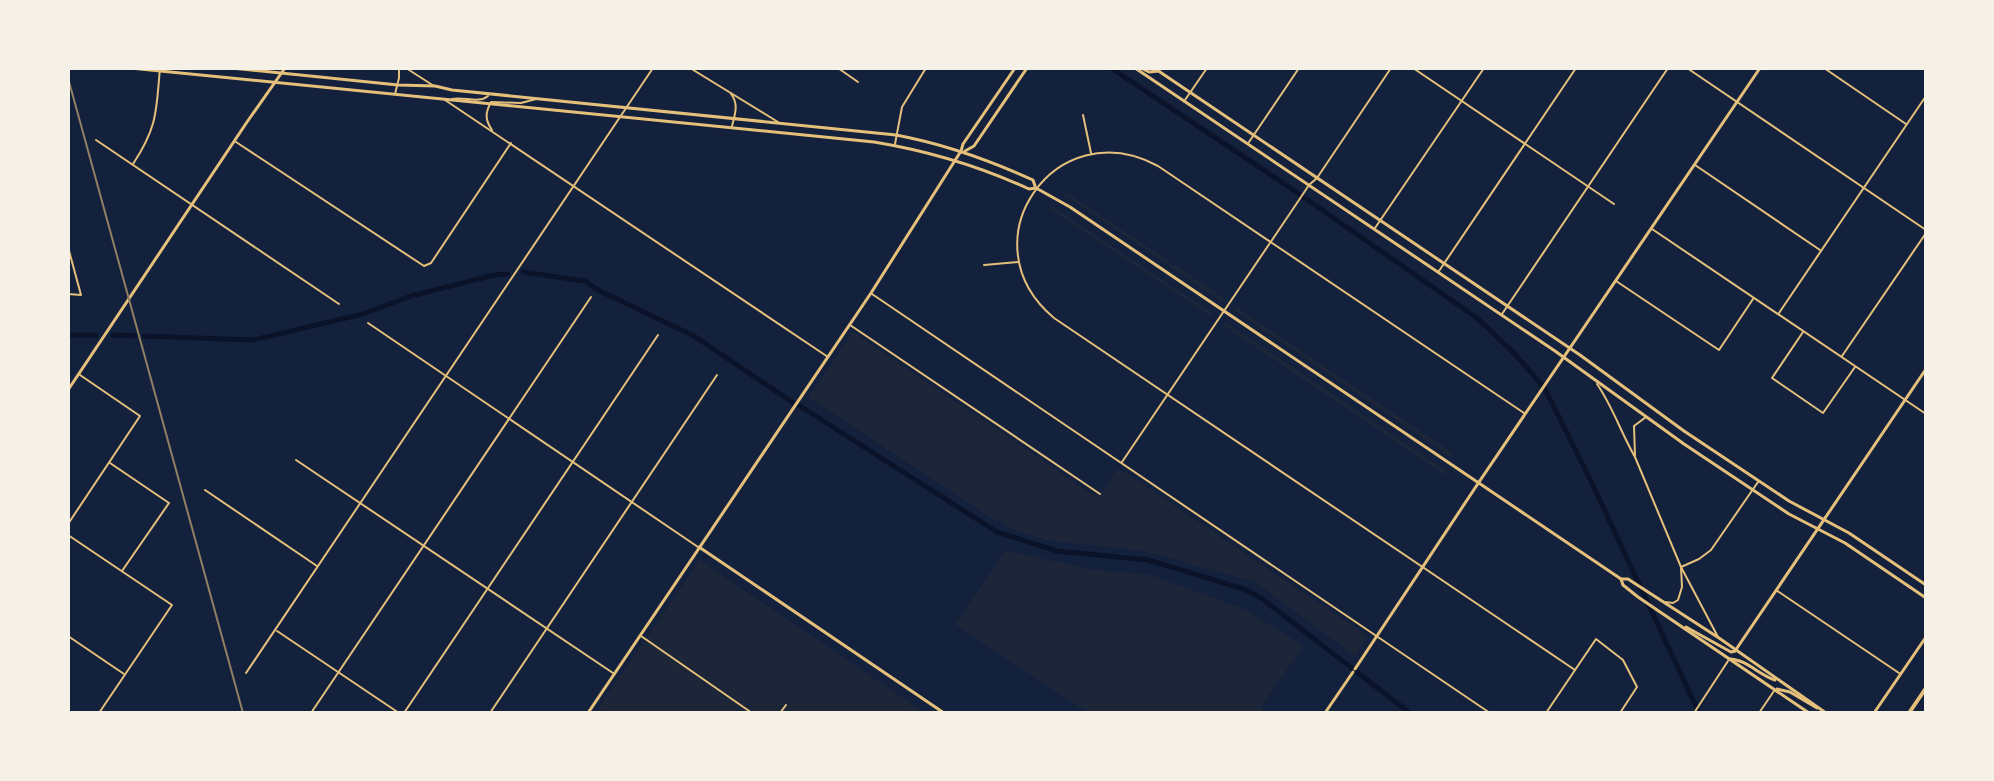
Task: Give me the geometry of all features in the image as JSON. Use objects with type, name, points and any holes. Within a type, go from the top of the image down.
[{"type":"highway","points":[[1909,713],[1926,688]]},
{"type":"main road","points":[[130,68],[894,145],[956,160],[1029,189],[1036,188],[1070,207],[1621,579],[1628,579],[1719,638],[1826,713]]},
{"type":"main road","points":[[231,68],[435,86],[896,135],[961,151],[1033,180],[1036,188]]},
{"type":"main road","points":[[68,390],[285,68]]},
{"type":"main road","points":[[588,713],[871,293],[956,160],[963,144],[1015,68]]},
{"type":"main road","points":[[961,151],[974,146],[1027,68]]},
{"type":"main road","points":[[1138,68],[1149,72],[1159,71]]},
{"type":"main road","points":[[1138,68],[1564,357],[1753,490],[1789,514],[1845,543],[1926,598]]},
{"type":"main road","points":[[1154,68],[1570,349],[1684,431],[1789,501],[1852,535],[1926,585]]},
{"type":"main road","points":[[1325,713],[1760,68]]},
{"type":"main road","points":[[1735,651],[1926,369]]},
{"type":"main road","points":[[699,547],[944,713]]},
{"type":"main road","points":[[1621,579],[1623,585],[1652,606],[1809,713]]},
{"type":"main road","points":[[1682,626],[1727,651],[1735,651]]},
{"type":"main road","points":[[1874,713],[1926,637]]},
{"type":"main road","points":[[1729,659],[1741,660],[1772,680],[1779,681]]},
{"type":"main road","points":[[1775,689],[1790,692],[1821,709]]},
{"type":"street","points":[[395,95],[399,68]]},
{"type":"street","points":[[406,68],[435,86]]},
{"type":"street","points":[[246,673],[653,68]]},
{"type":"street","points":[[690,68],[780,123]]},
{"type":"street","points":[[838,68],[858,82]]},
{"type":"street","points":[[894,145],[902,107],[926,68]]},
{"type":"street","points":[[1184,100],[1207,68]]},
{"type":"street","points":[[1248,143],[1299,68]]},
{"type":"street","points":[[1121,463],[1391,68]]},
{"type":"street","points":[[1413,68],[1614,204]]},
{"type":"street","points":[[1375,229],[1484,68]]},
{"type":"street","points":[[1438,272],[1576,68]]},
{"type":"street","points":[[1502,315],[1668,68]]},
{"type":"street","points":[[1687,68],[1926,231],[1842,357]]},
{"type":"street","points":[[1824,68],[1907,125]]},
{"type":"street","points":[[133,165],[153,127],[160,70]]},
{"type":"street","points":[[727,91],[735,99],[736,106],[731,128]]},
{"type":"street","points":[[451,99],[484,99],[489,94]]},
{"type":"street","points":[[1778,314],[1926,96]]},
{"type":"street","points":[[493,131],[486,119],[489,105],[494,100],[521,103],[537,99]]},
{"type":"street","points":[[444,100],[828,357]]},
{"type":"street","points":[[1083,115],[1091,154]]},
{"type":"street","points":[[96,140],[339,304]]},
{"type":"street","points":[[235,141],[424,266],[431,263],[511,143]]},
{"type":"street","points":[[1526,414],[1149,161],[1118,153],[1091,154],[1062,165],[1036,188],[1027,204],[1020,224],[1019,262],[1028,286],[1047,312],[1575,670]]},
{"type":"street","points":[[1695,165],[1821,251]]},
{"type":"street","points":[[1652,229],[1926,414]]},
{"type":"street","points":[[68,247],[81,295],[68,294]]},
{"type":"street","points":[[984,265],[1019,262]]},
{"type":"street","points":[[1616,281],[1719,350],[1754,298]]},
{"type":"street","points":[[871,293],[1490,713]]},
{"type":"street","points":[[311,713],[591,297]]},
{"type":"street","points":[[368,323],[699,547]]},
{"type":"street","points":[[849,325],[1100,494]]},
{"type":"street","points":[[1803,331],[1772,378],[1823,413],[1855,366]]},
{"type":"street","points":[[404,713],[658,335]]},
{"type":"street","points":[[68,524],[140,416],[78,374]]},
{"type":"street","points":[[490,713],[717,375]]},
{"type":"street","points":[[1592,377],[1607,398],[1681,567],[1719,638]]},
{"type":"street","points":[[1635,457],[1634,426],[1647,417]]},
{"type":"street","points":[[296,460],[614,674]]},
{"type":"street","points":[[109,462],[169,503],[122,572]]},
{"type":"street","points":[[1681,567],[1711,550],[1759,481]]},
{"type":"street","points":[[205,490],[318,566]]},
{"type":"street","points":[[68,535],[172,605],[99,713]]},
{"type":"street","points":[[1657,598],[1673,603],[1678,600],[1682,587],[1681,567]]},
{"type":"street","points":[[1776,590],[1900,674]]},
{"type":"street","points":[[275,629],[399,713]]},
{"type":"street","points":[[68,636],[125,674]]},
{"type":"street","points":[[640,636],[752,713]]},
{"type":"street","points":[[1546,713],[1596,639],[1623,660],[1637,687],[1620,713]]},
{"type":"street","points":[[1694,713],[1729,659]]},
{"type":"street","points":[[1759,713],[1775,689]]},
{"type":"street","points":[[780,713],[786,705]]},
{"type":"shaded area","points":[[1067,193],[1223,298],[1223,300],[1065,195]]},
{"type":"shaded area","points":[[1051,206],[1213,314],[1211,316],[1049,208]]},
{"type":"shaded area","points":[[1236,307],[1447,449],[1453,454],[1451,457],[1234,310]]},
{"type":"shaded area","points":[[1225,322],[1451,475],[1442,473],[1224,325]]},
{"type":"shaded area","points":[[853,332],[1098,498],[1117,469],[1126,473],[1367,638],[1355,656],[1255,582],[1144,551],[1046,540],[1004,526],[998,519],[996,521],[809,397]]},
{"type":"shaded area","points":[[1006,550],[1088,569],[1151,575],[1246,610],[1303,646],[1261,707],[1269,713],[1088,713],[955,624]]},
{"type":"shaded area","points":[[700,560],[925,713],[595,713]]},
{"type":"waterway","points":[[1111,68],[1477,318],[1513,352],[1543,386],[1554,407],[1699,713]]},
{"type":"waterway","points":[[523,272],[585,281],[694,336],[792,402]]},
{"type":"waterway","points":[[144,336],[253,340],[363,314],[411,296],[507,274]]},
{"type":"waterway","points":[[68,335],[96,335]]},
{"type":"waterway","points":[[113,335],[135,336]]},
{"type":"waterway","points":[[800,406],[997,532],[1057,551],[1148,560],[1244,589],[1261,598],[1410,713]]},
{"type":"railway","points":[[68,78],[243,713]]}]
